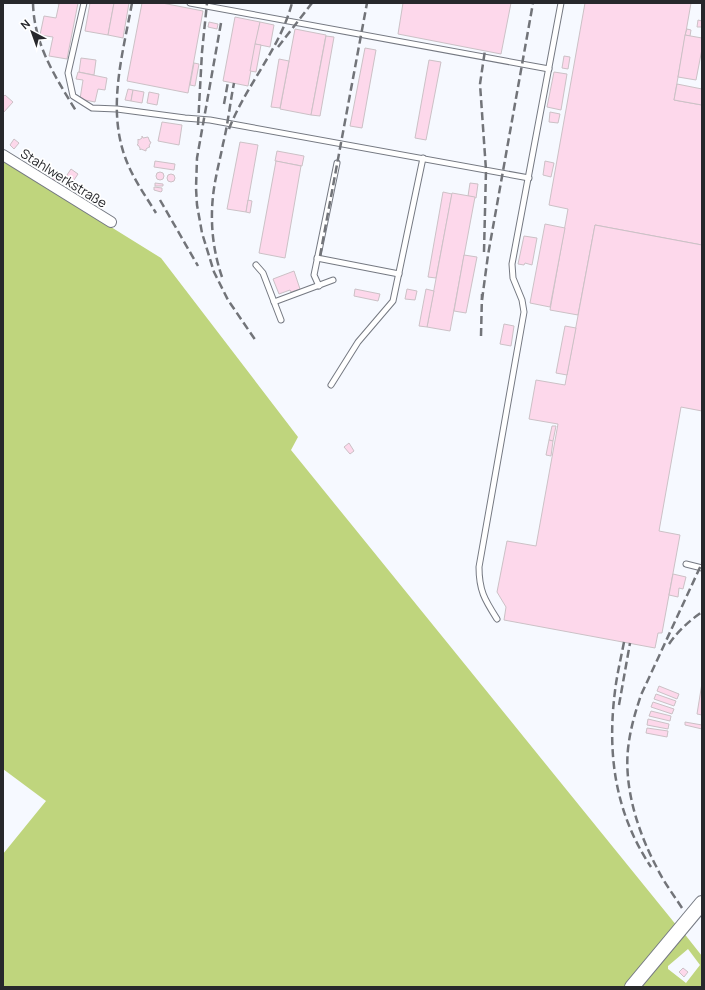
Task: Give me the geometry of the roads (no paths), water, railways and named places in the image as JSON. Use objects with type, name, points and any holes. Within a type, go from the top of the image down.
[{"type":"main road","points":[[632,987],[702,903]]},
{"type":"street","name":"Stahlwerkstraße","points":[[3,155],[111,222]]},
{"type":"lane","points":[[84,3],[68,73],[73,96],[92,108],[117,109],[210,120],[528,178]]},
{"type":"lane","points":[[190,3],[549,69]]},
{"type":"lane","points":[[496,619],[483,594],[479,582],[479,567],[523,324],[524,312],[522,300],[513,278],[512,264],[561,3]]},
{"type":"lane","points":[[331,385],[358,342],[393,301],[423,158]]},
{"type":"lane","points":[[319,286],[314,275],[337,163]]},
{"type":"lane","points":[[317,258],[399,274]]},
{"type":"lane","points":[[256,265],[263,274],[281,320]]},
{"type":"lane","points":[[274,302],[333,280]]},
{"type":"lane","points":[[686,564],[702,568]]},
{"type":"railway","points":[[33,3],[37,33],[47,60],[53,73],[76,111]]},
{"type":"railway","points":[[132,3],[118,80],[117,119],[125,157],[131,172],[156,213]]},
{"type":"railway","points":[[198,125],[202,52],[207,3]]},
{"type":"railway","points":[[229,129],[244,97],[279,36],[287,20],[292,3]]},
{"type":"railway","points":[[278,47],[312,3]]},
{"type":"railway","points":[[320,256],[367,3]]},
{"type":"railway","points":[[482,300],[488,255],[533,3]]},
{"type":"railway","points":[[221,23],[197,158],[197,205],[202,233],[214,272],[228,300],[256,341]]},
{"type":"railway","points":[[484,252],[486,170],[480,84],[485,50]]},
{"type":"railway","points":[[224,104],[228,82]]},
{"type":"railway","points":[[222,277],[213,240],[212,202],[234,83]]},
{"type":"railway","points":[[160,200],[198,266]]},
{"type":"railway","points":[[481,336],[482,294]]},
{"type":"railway","points":[[682,908],[659,872],[643,839],[630,794],[627,764],[630,735],[641,695],[702,563]]},
{"type":"railway","points":[[669,644],[684,626],[702,612]]},
{"type":"railway","points":[[624,642],[616,685],[613,714],[613,760],[616,782],[629,826],[651,867]]},
{"type":"railway","points":[[619,705],[630,643]]}]
